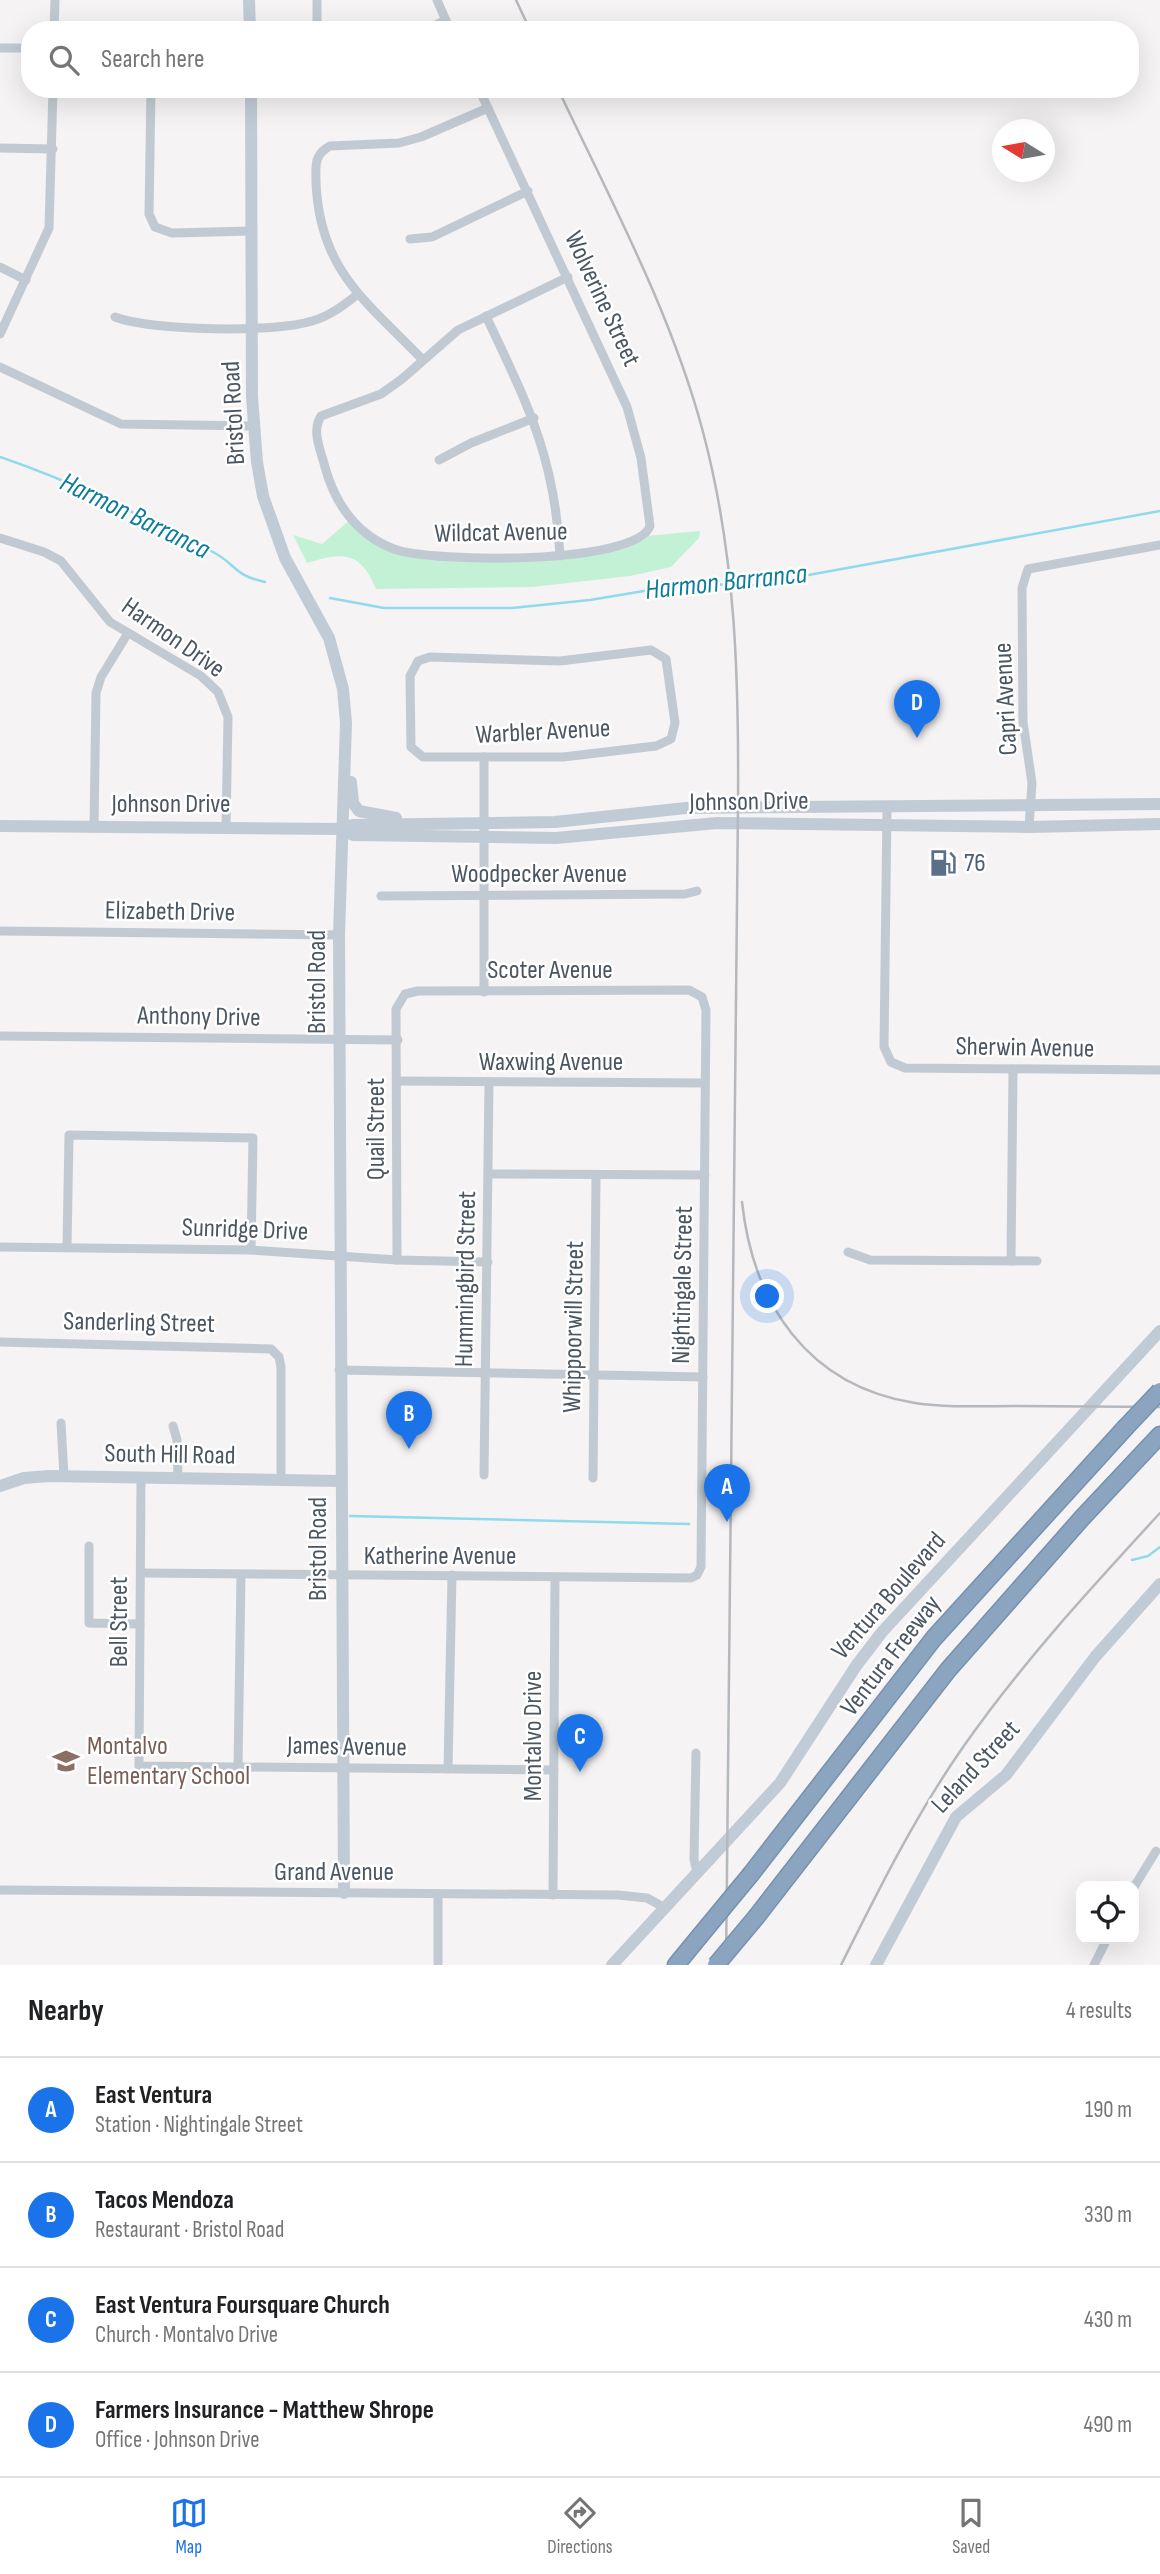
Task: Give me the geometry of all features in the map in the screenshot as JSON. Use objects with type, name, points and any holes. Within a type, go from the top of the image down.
[{"type":"highway","name":"Ventura Freeway","points":[[676,1965],[751,1874],[934,1638],[1160,1391]]},
{"type":"highway","name":"Ventura Freeway","points":[[716,1965],[948,1670],[1082,1518],[1160,1435]]},
{"type":"street","points":[[54,21],[55,0]]},
{"type":"street","points":[[249,0],[250,21]]},
{"type":"street","points":[[317,0],[317,21]]},
{"type":"street","points":[[437,0],[446,20]]},
{"type":"street","points":[[0,48],[21,48]]},
{"type":"street","points":[[0,334],[49,228],[53,98]]},
{"type":"street","points":[[151,98],[149,214],[159,229],[172,233],[252,231]]},
{"type":"street","name":"Bristol Road","points":[[251,98],[253,426],[263,496],[285,558],[329,638],[343,689],[346,723],[341,829],[339,1040],[344,1893]]},
{"type":"street","name":"Wolverine Street","points":[[483,98],[615,376],[636,436],[651,517],[645,536]]},
{"type":"street","points":[[488,108],[414,140],[384,145],[335,146],[322,151],[315,169],[319,220],[332,258],[358,294],[423,360],[449,335],[568,277]]},
{"type":"street","points":[[0,148],[53,149]]},
{"type":"street","points":[[410,239],[432,237],[528,191]]},
{"type":"street","points":[[0,267],[26,280]]},
{"type":"street","points":[[115,317],[150,327],[285,326],[318,320],[358,294]]},
{"type":"street","points":[[485,316],[534,418],[551,480],[559,556]]},
{"type":"street","name":"Wildcat Avenue","points":[[423,360],[380,394],[321,416],[316,432],[333,492],[351,519],[379,542],[409,553],[454,559],[559,556],[624,544],[645,536]]},
{"type":"street","points":[[0,367],[121,424],[253,426]]},
{"type":"street","points":[[439,460],[471,443],[534,418]]},
{"type":"street","name":"Harmon Drive","points":[[0,538],[44,552],[61,561],[105,617],[207,680],[223,700],[228,717],[226,827]]},
{"type":"street","name":"Capri Avenue","points":[[1029,827],[1032,773],[1023,722],[1022,587],[1028,569],[1160,545]]},
{"type":"street","points":[[94,827],[96,693],[101,677],[128,633]]},
{"type":"street","name":"Warbler Avenue","points":[[651,650],[666,659],[676,723],[671,739],[656,746],[563,757],[484,757],[423,757],[415,754],[411,747],[410,676],[413,666],[430,657],[560,660],[651,650]]},
{"type":"street","points":[[346,723],[351,752],[352,796],[359,811],[370,816],[433,822]]},
{"type":"street","points":[[484,757],[484,992]]},
{"type":"street","name":"Johnson Drive","points":[[0,826],[341,829],[353,825],[577,820],[686,808],[1160,804]]},
{"type":"street","points":[[887,807],[887,824]]},
{"type":"street","name":"Johnson Drive","points":[[341,829],[353,835],[572,838],[717,823],[1029,827],[1157,823]]},
{"type":"street","name":"Sherwin Avenue","points":[[887,824],[884,1047],[891,1062],[905,1068],[1160,1070]]},
{"type":"street","name":"Woodpecker Avenue","points":[[381,896],[685,894],[697,891]]},
{"type":"street","name":"Elizabeth Drive","points":[[0,931],[340,935]]},
{"type":"street","name":"Scoter Avenue","points":[[400,999],[411,991],[689,990],[702,997]]},
{"type":"street","name":"Nightingale Street","points":[[698,1575],[701,1567],[705,1175],[706,1010],[702,997]]},
{"type":"street","name":"Quail Street","points":[[397,1260],[396,1009],[400,999]]},
{"type":"street","name":"Anthony Drive","points":[[0,1036],[398,1040]]},
{"type":"street","points":[[1011,1261],[1013,1069]]},
{"type":"street","name":"Waxwing Avenue","points":[[397,1081],[489,1084],[705,1083]]},
{"type":"street","name":"Hummingbird Street","points":[[484,1475],[489,1084]]},
{"type":"street","points":[[67,1246],[69,1135],[253,1138],[251,1250]]},
{"type":"street","points":[[489,1174],[596,1177],[705,1175]]},
{"type":"street","name":"Whippoorwill Street","points":[[593,1478],[596,1177]]},
{"type":"street","name":"Sunridge Drive","points":[[0,1247],[251,1250],[397,1260],[488,1262]]},
{"type":"street","points":[[848,1252],[870,1260],[1037,1261]]},
{"type":"street","name":"Ventura Boulevard","points":[[612,1965],[780,1783],[856,1666],[882,1632],[1160,1331]]},
{"type":"street","name":"Sanderling Street","points":[[0,1342],[261,1347],[276,1352],[281,1367],[281,1479]]},
{"type":"street","points":[[339,1370],[703,1377]]},
{"type":"street","points":[[61,1423],[64,1476]]},
{"type":"street","points":[[173,1426],[177,1440],[177,1478]]},
{"type":"street","name":"South Hill Road","points":[[0,1486],[24,1478],[64,1476],[340,1481]]},
{"type":"street","name":"Bell Street","points":[[139,1766],[141,1478]]},
{"type":"street","points":[[89,1546],[89,1623],[140,1624]]},
{"type":"street","name":"Katherine Avenue","points":[[141,1573],[555,1578],[691,1578],[698,1575]]},
{"type":"street","points":[[448,1769],[452,1575]]},
{"type":"street","points":[[238,1767],[241,1576]]},
{"type":"street","name":"Montalvo Drive","points":[[553,1895],[555,1578]]},
{"type":"street","name":"Leland Street","points":[[876,1965],[935,1851],[956,1817],[1006,1775],[1095,1657],[1160,1584]]},
{"type":"street","points":[[696,1753],[694,1859],[697,1873]]},
{"type":"street","name":"James Avenue","points":[[139,1766],[554,1770]]},
{"type":"street","points":[[1138,1881],[1156,1850]]},
{"type":"street","name":"Grand Avenue","points":[[0,1890],[553,1895],[647,1898],[665,1908]]},
{"type":"street","points":[[438,1894],[438,1965]]},
{"type":"street","points":[[1094,1965],[1104,1944]]},
{"type":"green space","points":[[351,519],[362,530],[409,553],[560,556],[645,536],[700,531],[699,538],[671,567],[630,576],[532,587],[376,589],[364,567],[357,561],[341,556],[307,563],[293,535],[322,544]]},
{"type":"waterway","name":"Harmon Barranca","points":[[0,457],[54,477],[133,512],[219,555],[246,576],[265,582]]},
{"type":"waterway","name":"Harmon Barranca","points":[[330,598],[384,608],[512,608],[590,600],[686,584],[754,585],[1160,511]]},
{"type":"waterway","points":[[350,1516],[689,1524]]},
{"type":"waterway","points":[[1132,1560],[1148,1556],[1160,1547]]},
{"type":"railway","points":[[516,0],[526,21]]},
{"type":"railway","points":[[562,98],[657,300],[690,387],[714,478],[729,571],[738,712],[738,807],[726,1965]]},
{"type":"railway","points":[[742,1202],[748,1239],[758,1274],[773,1306],[792,1334],[816,1359],[844,1379],[877,1394],[927,1405],[1160,1407]]},
{"type":"railway","points":[[841,1965],[912,1828],[961,1750],[1031,1658],[1160,1513]]},
{"type":"place","name":"Farmers Insurance - Matthew Shrope","points":[[917,738]]},
{"type":"place","name":"76","points":[[943,863]]},
{"type":"place","name":"Tacos Mendoza","points":[[409,1449]]},
{"type":"place","name":"East Ventura","points":[[727,1522]]},
{"type":"place","name":"Montalvo Elementary School","points":[[66,1761]]},
{"type":"place","name":"East Ventura Foursquare Church","points":[[580,1772]]}]
